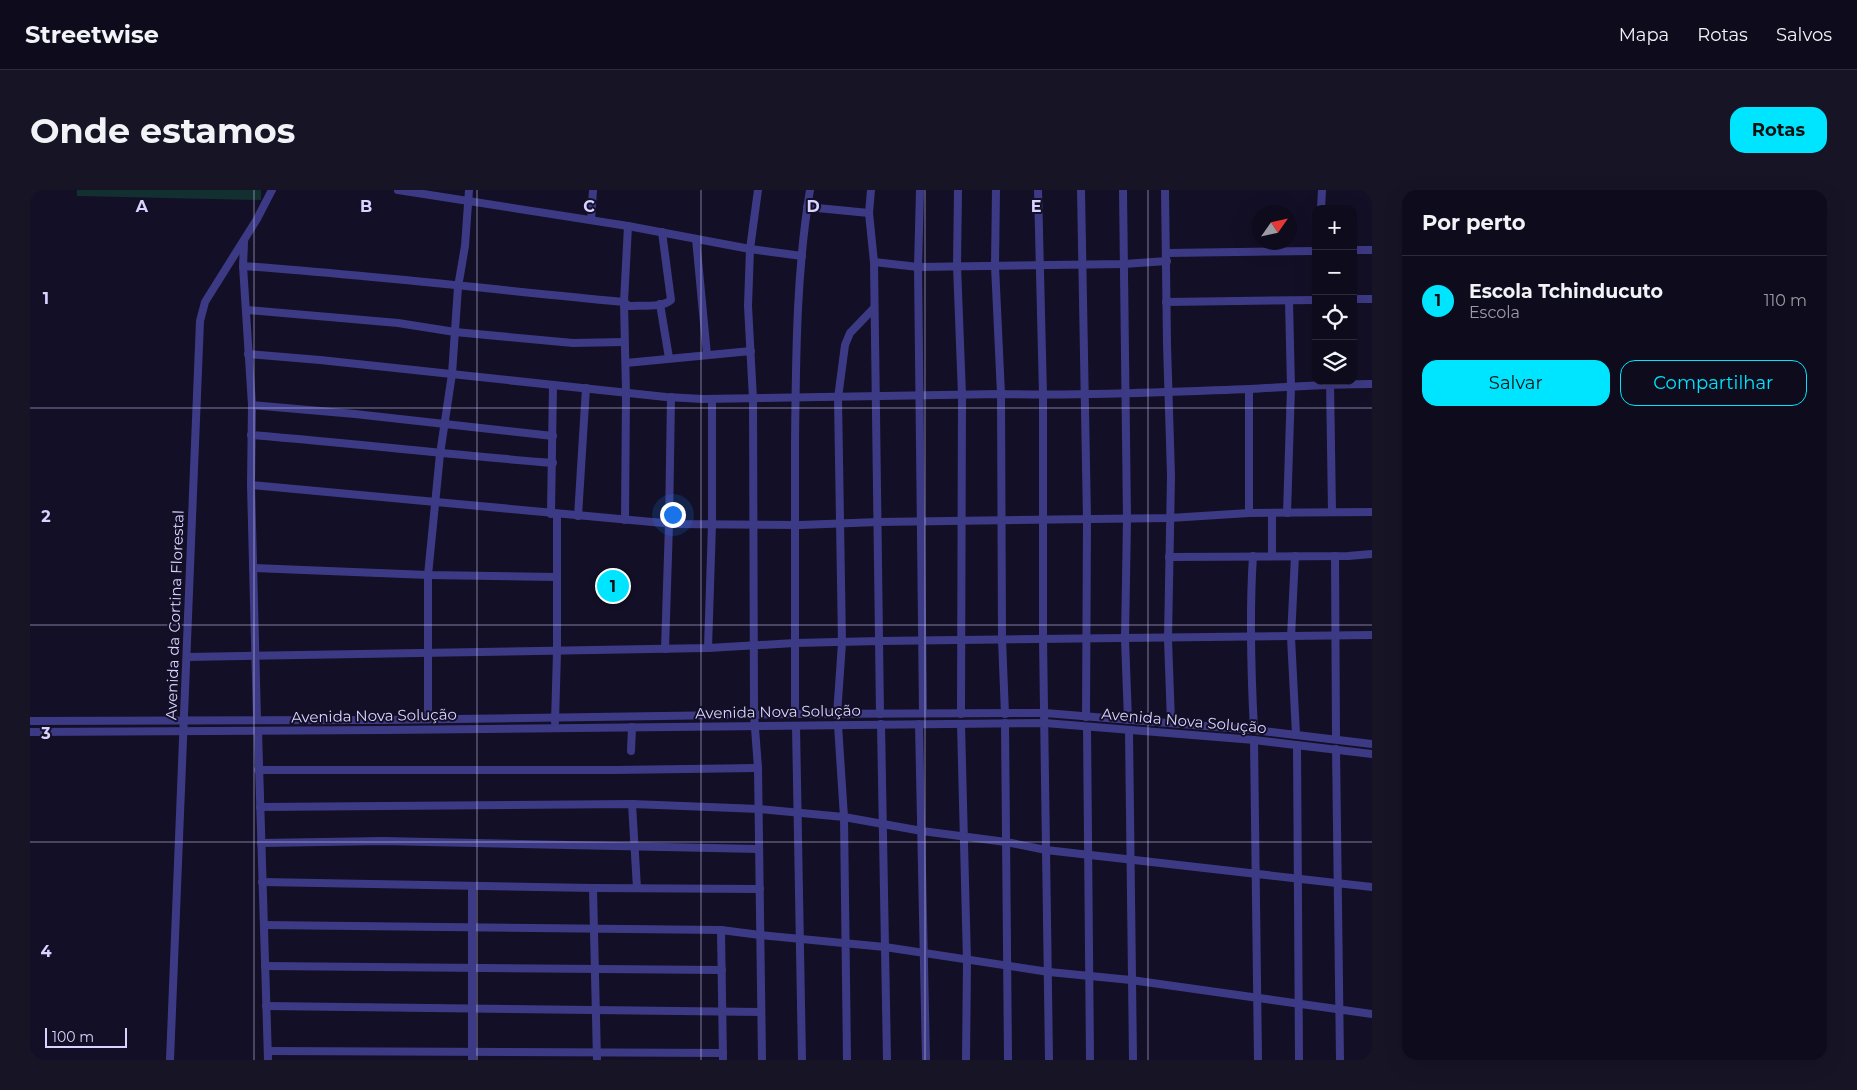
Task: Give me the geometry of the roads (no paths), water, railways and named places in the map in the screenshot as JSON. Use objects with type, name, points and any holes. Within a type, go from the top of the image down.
[{"type":"street","name":"Avenida da Cortina Florestal","points":[[170,1060],[200,321],[205,302],[272,190]]},
{"type":"street","points":[[398,190],[468,202],[494,204],[628,226],[750,249],[802,256]]},
{"type":"street","points":[[428,718],[428,575],[440,454],[452,374],[458,287],[465,246],[469,190]]},
{"type":"street","points":[[591,220],[592,190]]},
{"type":"street","points":[[758,190],[750,249],[748,306],[753,399],[754,715],[759,809],[762,1060]]},
{"type":"street","points":[[795,714],[796,398],[802,256],[810,190]]},
{"type":"street","points":[[871,190],[869,213],[874,262],[880,714]]},
{"type":"street","points":[[920,190],[918,267],[919,522],[923,714]]},
{"type":"street","points":[[958,190],[957,266],[962,395],[961,714]]},
{"type":"street","points":[[996,190],[995,266],[1001,394],[1002,639],[1005,714]]},
{"type":"street","points":[[1038,190],[1044,395],[1043,639],[1050,1060]]},
{"type":"street","points":[[1081,190],[1087,519],[1086,717]]},
{"type":"street","points":[[1123,190],[1128,720]]},
{"type":"street","points":[[1166,190],[1166,302],[1170,434],[1168,638],[1171,722]]},
{"type":"street","points":[[1321,205],[1322,190]]},
{"type":"street","points":[[807,207],[869,213]]},
{"type":"street","points":[[624,520],[626,362],[624,302],[628,226]]},
{"type":"street","points":[[243,266],[351,274],[458,287],[624,302],[629,306],[660,304],[671,300],[662,232]]},
{"type":"street","points":[[245,238],[243,266],[252,406],[251,485],[257,720]]},
{"type":"street","points":[[696,239],[707,355]]},
{"type":"street","points":[[1357,250],[1372,250]]},
{"type":"street","points":[[874,262],[918,267],[1124,264],[1167,257],[1312,251]]},
{"type":"street","points":[[1357,299],[1372,299]]},
{"type":"street","points":[[1166,302],[1312,300]]},
{"type":"street","points":[[1287,512],[1291,387],[1289,301]]},
{"type":"street","points":[[660,304],[669,358]]},
{"type":"street","points":[[837,715],[842,643],[838,398],[845,345],[850,333],[874,308]]},
{"type":"street","points":[[246,310],[398,323],[455,332],[573,344],[624,342]]},
{"type":"street","points":[[626,362],[751,351]]},
{"type":"street","points":[[248,354],[626,393],[712,399],[1085,394],[1249,389],[1312,384]]},
{"type":"street","points":[[1357,383],[1372,384]]},
{"type":"street","points":[[553,385],[552,436],[557,577],[555,729]]},
{"type":"street","points":[[1330,385],[1332,512]]},
{"type":"street","points":[[578,516],[586,388]]},
{"type":"street","points":[[1249,389],[1249,513]]},
{"type":"street","points":[[665,649],[670,524],[671,397]]},
{"type":"street","points":[[708,648],[712,524],[712,399]]},
{"type":"street","points":[[252,406],[355,414],[552,436]]},
{"type":"street","points":[[251,435],[342,442],[440,454],[553,464]]},
{"type":"street","points":[[251,485],[670,524],[795,525],[1170,518],[1287,512],[1372,512]]},
{"type":"street","points":[[1272,513],[1272,556]]},
{"type":"street","points":[[1169,557],[1372,554]]},
{"type":"street","points":[[1253,556],[1250,638],[1254,730]]},
{"type":"street","points":[[1295,556],[1291,637],[1296,734]]},
{"type":"street","points":[[1335,556],[1336,739]]},
{"type":"street","points":[[253,568],[428,575],[557,577]]},
{"type":"street","points":[[187,657],[557,652],[880,641],[1250,638],[1372,635]]},
{"type":"street","name":"Avenida Nova Solução","points":[[30,721],[1045,713],[1171,722],[1296,734],[1372,744]]},
{"type":"street","points":[[1005,723],[1009,966],[1008,1060]]},
{"type":"street","name":"Avenida Nova Solução","points":[[30,732],[555,729],[1045,723],[1254,740],[1372,754]]},
{"type":"street","points":[[881,724],[886,1060]]},
{"type":"street","points":[[920,724],[926,1060]]},
{"type":"street","points":[[961,724],[968,961],[966,1060]]},
{"type":"street","points":[[838,725],[844,817],[847,1060]]},
{"type":"street","points":[[796,726],[802,1060]]},
{"type":"street","points":[[631,751],[632,727]]},
{"type":"street","points":[[1087,727],[1090,1060]]},
{"type":"street","points":[[258,731],[268,1060]]},
{"type":"street","points":[[1129,731],[1132,1060]]},
{"type":"street","points":[[1254,740],[1258,1060]]},
{"type":"street","points":[[1297,745],[1298,1060]]},
{"type":"street","points":[[1336,749],[1340,1060]]},
{"type":"street","points":[[258,770],[758,768]]},
{"type":"street","points":[[260,807],[632,804],[759,809],[844,817],[1046,850],[1372,887]]},
{"type":"street","points":[[632,804],[637,888]]},
{"type":"street","points":[[261,843],[383,841],[759,849]]},
{"type":"street","points":[[262,882],[760,889]]},
{"type":"street","points":[[472,886],[472,1056]]},
{"type":"street","points":[[593,888],[597,1056]]},
{"type":"street","points":[[264,925],[722,930],[760,936],[885,947],[968,961],[1049,972],[1132,980],[1372,1014]]},
{"type":"street","points":[[268,1051],[472,1056],[723,1056],[722,930]]},
{"type":"street","points":[[265,966],[722,970]]},
{"type":"street","points":[[266,1006],[761,1012]]},
{"type":"place","name":"Escola Tchinducuto","points":[[613,586]]}]
